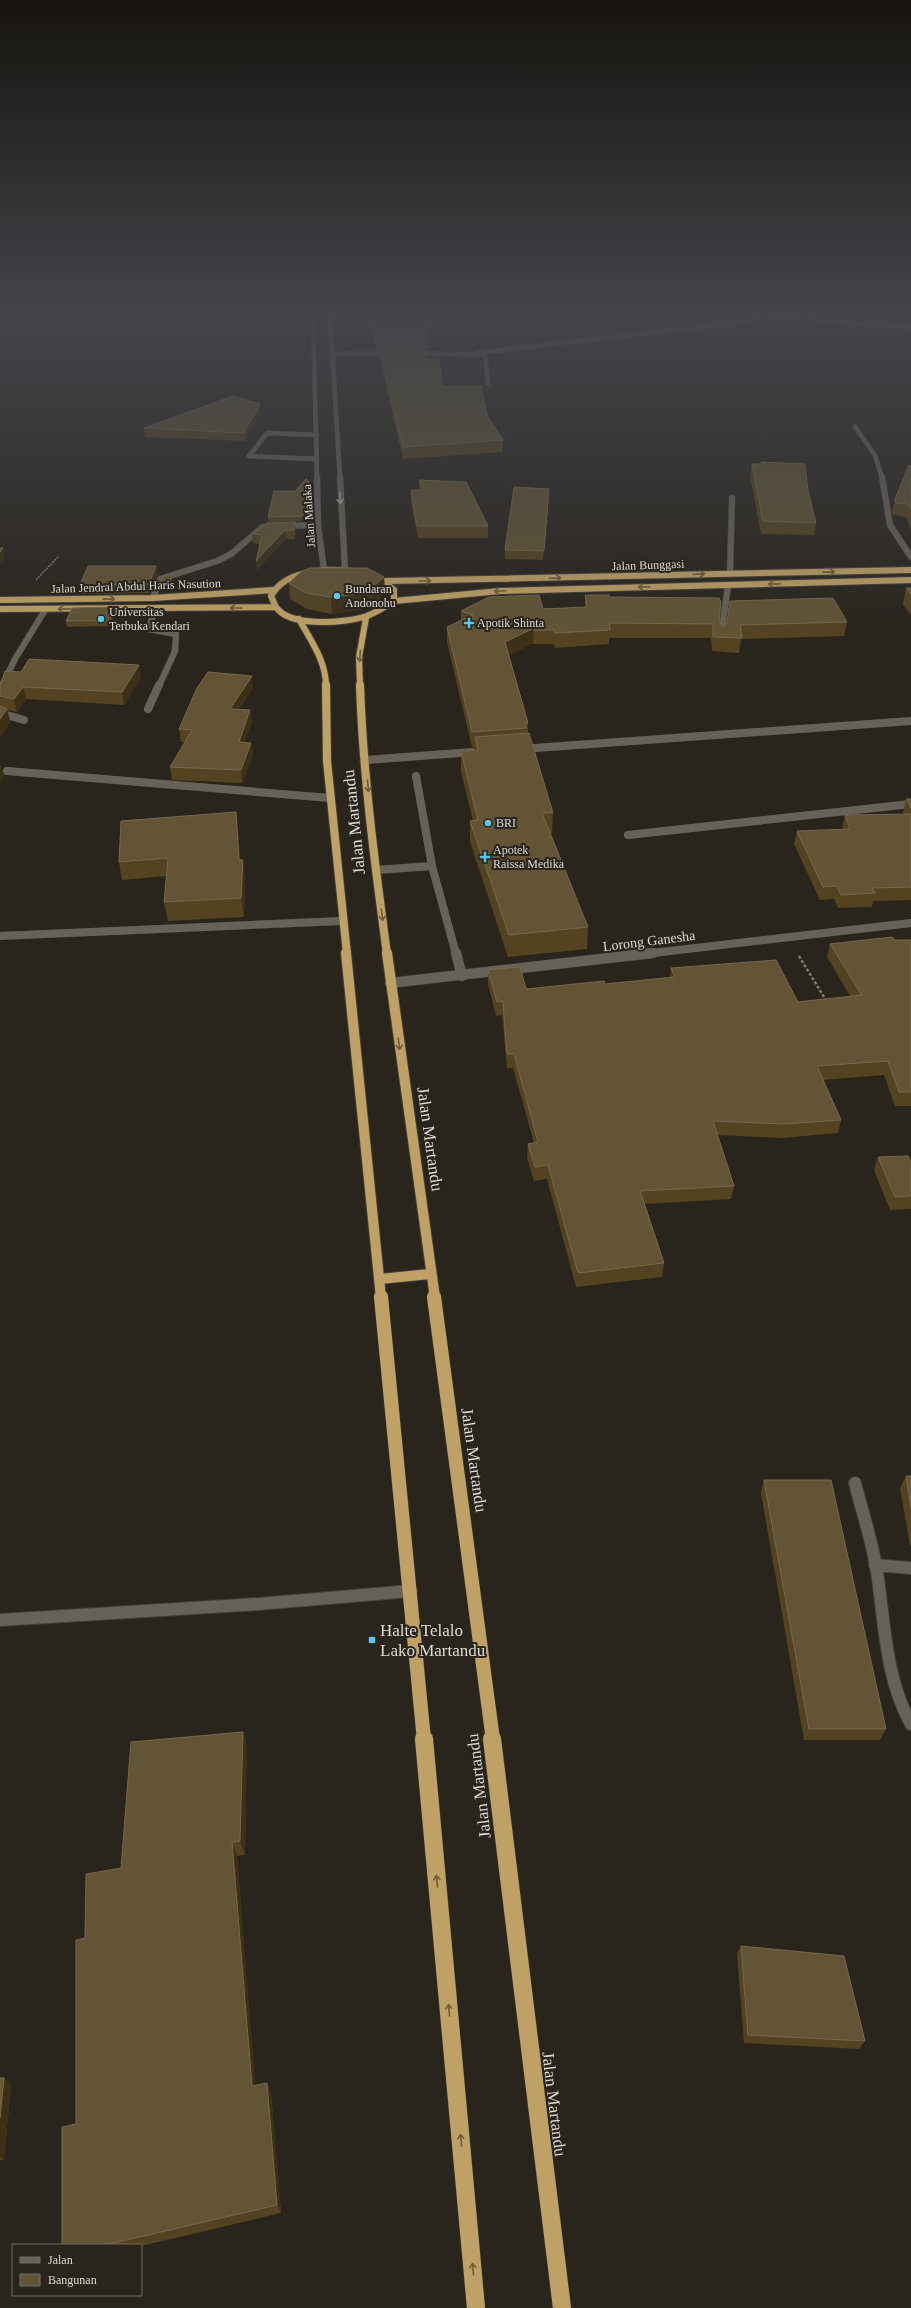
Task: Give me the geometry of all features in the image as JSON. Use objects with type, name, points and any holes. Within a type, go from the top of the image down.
[{"type":"highway","points":[[324,570],[345,570],[369,574],[386,581],[394,590],[394,601],[388,607],[366,618],[344,622],[320,622],[299,619],[285,614],[275,608],[271,602],[273,590],[292,577],[324,570]]},
{"type":"highway","name":"Jalan Bunggasi","points":[[386,581],[911,570]]},
{"type":"highway","name":"Jalan Bunggasi","points":[[394,601],[500,591],[911,580]]},
{"type":"highway","name":"Jalan Jendral Abdul Haris Nasution","points":[[0,600],[153,598],[273,590]]},
{"type":"highway","name":"Jalan Jendral Abdul Haris Nasution","points":[[0,609],[275,608]]},
{"type":"highway","name":"Jalan Martandu","points":[[366,618],[359,657],[361,722],[376,870],[390,983],[471,1564],[562,2308]]},
{"type":"highway","name":"Jalan Martandu","points":[[299,619],[322,658],[326,674],[327,761],[330,798],[411,1591],[476,2308]]},
{"type":"highway","points":[[380,1279],[430,1274]]},
{"type":"street","name":"Jalan Malaka","points":[[317,424],[318,525],[324,570]]},
{"type":"street","points":[[337,424],[345,570]]},
{"type":"street","points":[[855,427],[875,455],[884,486],[890,525],[911,557]]},
{"type":"street","points":[[316,459],[249,456],[267,433],[317,435]]},
{"type":"street","points":[[730,573],[732,498]]},
{"type":"street","points":[[153,598],[160,579],[217,561],[231,554],[261,528],[273,526],[318,525]]},
{"type":"street","points":[[721,637],[728,585]]},
{"type":"street","points":[[148,709],[175,651],[176,634],[148,629],[156,609]]},
{"type":"street","points":[[0,691],[15,659],[45,610]]},
{"type":"street","points":[[0,713],[24,720]]},
{"type":"street","points":[[516,749],[911,721]]},
{"type":"street","points":[[366,760],[484,752]]},
{"type":"street","points":[[7,771],[330,798]]},
{"type":"street","points":[[416,776],[432,866],[462,976]]},
{"type":"street","points":[[628,835],[911,804]]},
{"type":"street","points":[[376,870],[432,866]]},
{"type":"street","points":[[0,936],[342,921]]},
{"type":"street","name":"Lorong Ganesha","points":[[390,983],[462,976],[911,923]]},
{"type":"street","points":[[855,1483],[875,1565],[890,1664],[901,1708],[911,1724]]},
{"type":"street","points":[[875,1565],[911,1568]]},
{"type":"street","points":[[0,1620],[258,1604],[411,1591]]},
{"type":"path","points":[[788,937],[831,1009]]},
{"type":"building","points":[[156,424],[249,424],[244,433],[144,428]]},
{"type":"building","points":[[397,424],[493,424],[503,440],[403,447]]},
{"type":"building","points":[[761,462],[805,464],[808,491],[816,523],[763,521],[752,464],[762,464]]},
{"type":"building","points":[[909,465],[911,466],[911,510],[908,504],[896,503],[895,499]]},
{"type":"building","points":[[306,479],[312,485],[313,504],[302,516],[268,517],[274,491],[295,491]]},
{"type":"building","points":[[419,480],[466,482],[488,526],[417,526],[411,490],[423,490]]},
{"type":"building","points":[[514,487],[549,489],[544,551],[505,550]]},
{"type":"building","points":[[296,522],[294,530],[285,530],[256,561],[262,535],[252,534],[267,523]]},
{"type":"building","points":[[88,566],[156,566],[149,584],[80,585]]},
{"type":"building","points":[[310,568],[367,568],[384,577],[370,590],[359,594],[331,597],[306,593],[289,583],[302,571]]},
{"type":"building","points":[[171,574],[171,584],[159,586],[163,577]]},
{"type":"building","points":[[906,588],[911,588],[911,594]]},
{"type":"building","points":[[539,595],[543,609],[587,607],[585,595],[609,595],[609,597],[719,598],[721,602],[719,622],[723,627],[727,623],[730,601],[833,598],[847,622],[740,625],[742,638],[713,637],[713,624],[609,623],[610,630],[555,633],[554,630],[534,630],[534,628],[505,642],[528,723],[525,723],[526,728],[472,732],[447,627],[473,615],[461,611],[489,597]]},
{"type":"building","points":[[114,607],[110,621],[66,621],[72,608]]},
{"type":"building","points":[[29,659],[139,665],[122,692],[23,687],[14,699],[0,696],[0,682],[2,681],[5,671],[21,672]]},
{"type":"building","points":[[208,672],[252,676],[230,709],[250,710],[239,742],[251,743],[241,770],[170,767],[192,730],[179,729],[197,688]]},
{"type":"building","points":[[0,706],[7,709],[0,719]]},
{"type":"building","points":[[529,733],[553,813],[542,813],[588,927],[509,935],[470,821],[478,820],[461,751],[478,750],[475,737]]},
{"type":"building","points":[[906,799],[911,799],[911,808]]},
{"type":"building","points":[[236,812],[239,860],[243,860],[241,898],[164,902],[168,858],[119,862],[121,821]]},
{"type":"building","points":[[911,814],[911,887],[872,888],[875,893],[841,895],[837,886],[823,887],[797,831],[850,829],[845,815]]},
{"type":"building","points":[[892,937],[894,940],[911,940],[911,1092],[899,1092],[888,1061],[817,1066],[841,1120],[784,1124],[713,1121],[734,1186],[640,1191],[664,1263],[578,1273],[548,1165],[535,1167],[528,1144],[538,1142],[514,1054],[507,1054],[503,1001],[497,1002],[488,970],[520,967],[526,989],[604,981],[605,984],[675,977],[671,968],[776,960],[798,1002],[862,995],[830,944]]},
{"type":"building","points":[[908,1156],[911,1162],[911,1196],[895,1197],[878,1157]]},
{"type":"building","points":[[906,1476],[911,1476],[911,1508]]},
{"type":"building","points":[[764,1480],[831,1480],[886,1729],[809,1729]]},
{"type":"building","points":[[243,1732],[240,1841],[232,1842],[252,2086],[267,2083],[277,2205],[109,2244],[62,2244],[62,2127],[76,2124],[76,1940],[85,1938],[86,1874],[121,1868],[131,1742]]},
{"type":"building","points":[[741,1946],[844,1956],[865,2041],[748,2035]]},
{"type":"building","points":[[0,2078],[4,2078],[0,2118]]},
{"type":"place","name":"Bundaran Andonohu","points":[[337,596]]},
{"type":"place","name":"Universitas Terbuka Kendari","points":[[101,619]]},
{"type":"place","name":"Apotik Shinta","points":[[469,623]]},
{"type":"place","name":"BRI","points":[[488,823]]},
{"type":"place","name":"Apotek Raissa Medika","points":[[485,857]]},
{"type":"place","name":"Halte Telalo Lako Martandu","points":[[372,1640]]}]
